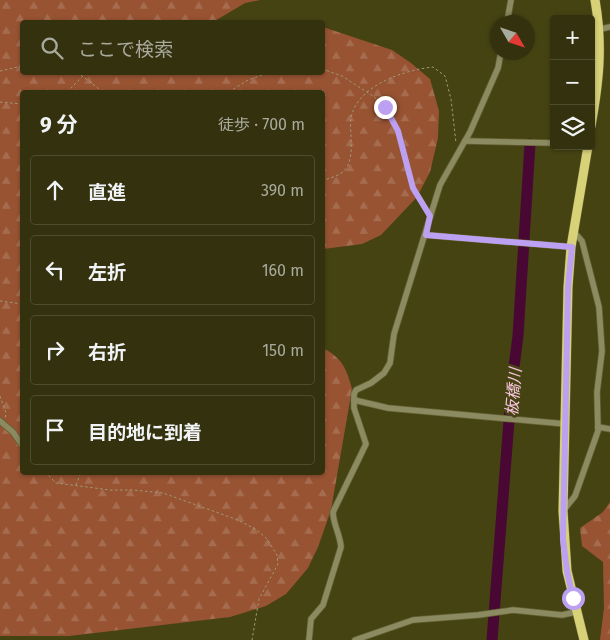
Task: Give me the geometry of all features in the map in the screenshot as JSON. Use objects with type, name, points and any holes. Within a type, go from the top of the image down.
[{"type":"main road","points":[[594,105],[605,28],[596,0]]},
{"type":"main road","points":[[584,640],[567,571],[563,511],[568,287],[574,232],[587,150]]},
{"type":"street","points":[[508,15],[511,0]]},
{"type":"street","points":[[309,640],[311,620],[323,605],[341,547],[340,537],[333,521],[333,512],[366,444],[354,408],[356,390],[371,383],[384,373],[390,363],[394,334],[440,185],[465,141],[498,68],[500,60]]},
{"type":"street","points":[[465,141],[550,143]]},
{"type":"street","points":[[563,511],[575,496],[593,448],[598,427],[597,392],[602,351],[599,307],[582,241],[574,232]]},
{"type":"street","points":[[426,235],[572,247]]},
{"type":"street","points":[[354,400],[388,408],[566,424]]},
{"type":"street","points":[[2,423],[13,432],[20,442]]},
{"type":"street","points":[[598,427],[610,429]]},
{"type":"street","points":[[358,640],[413,620],[513,610],[562,615],[576,612]]},
{"type":"path","points":[[0,70],[20,66]]},
{"type":"path","points":[[325,180],[342,173],[347,166],[350,152],[351,117],[366,92],[393,77],[424,68],[433,67],[440,71],[448,82],[457,154]]},
{"type":"path","points":[[325,70],[342,76],[366,92],[385,107],[392,116],[413,188],[430,216]]},
{"type":"path","points":[[81,75],[100,90]]},
{"type":"path","points":[[232,90],[248,80],[262,75]]},
{"type":"path","points":[[69,90],[83,77]]},
{"type":"path","points":[[0,102],[20,104]]},
{"type":"path","points":[[0,301],[20,304]]},
{"type":"path","points":[[0,396],[6,412],[2,423]]},
{"type":"path","points":[[48,475],[56,483],[163,493],[238,520],[262,534],[277,555],[278,564],[259,600],[252,640]]},
{"type":"path","points":[[76,486],[80,475]]},
{"type":"green space","points":[[0,0],[260,0],[245,3],[216,20],[20,20],[20,75],[325,75],[325,28],[392,50],[411,63],[430,79],[439,111],[438,138],[430,172],[417,197],[381,235],[362,244],[325,249],[325,90],[20,90],[20,475],[325,475],[325,349],[335,356],[343,365],[352,389],[331,510],[318,547],[308,568],[286,594],[266,606],[230,617],[69,636],[0,636]]},
{"type":"green space","points":[[610,502],[610,640],[600,640],[604,608],[603,562],[582,546],[580,528],[603,512]]},
{"type":"waterway","name":"板橋川","points":[[492,640],[512,382],[518,336],[530,144]]},
{"type":"route","points":[[385,107],[392,116],[398,131],[407,172],[413,188],[430,216],[426,235],[572,247],[568,287],[563,539],[573,598]]}]
